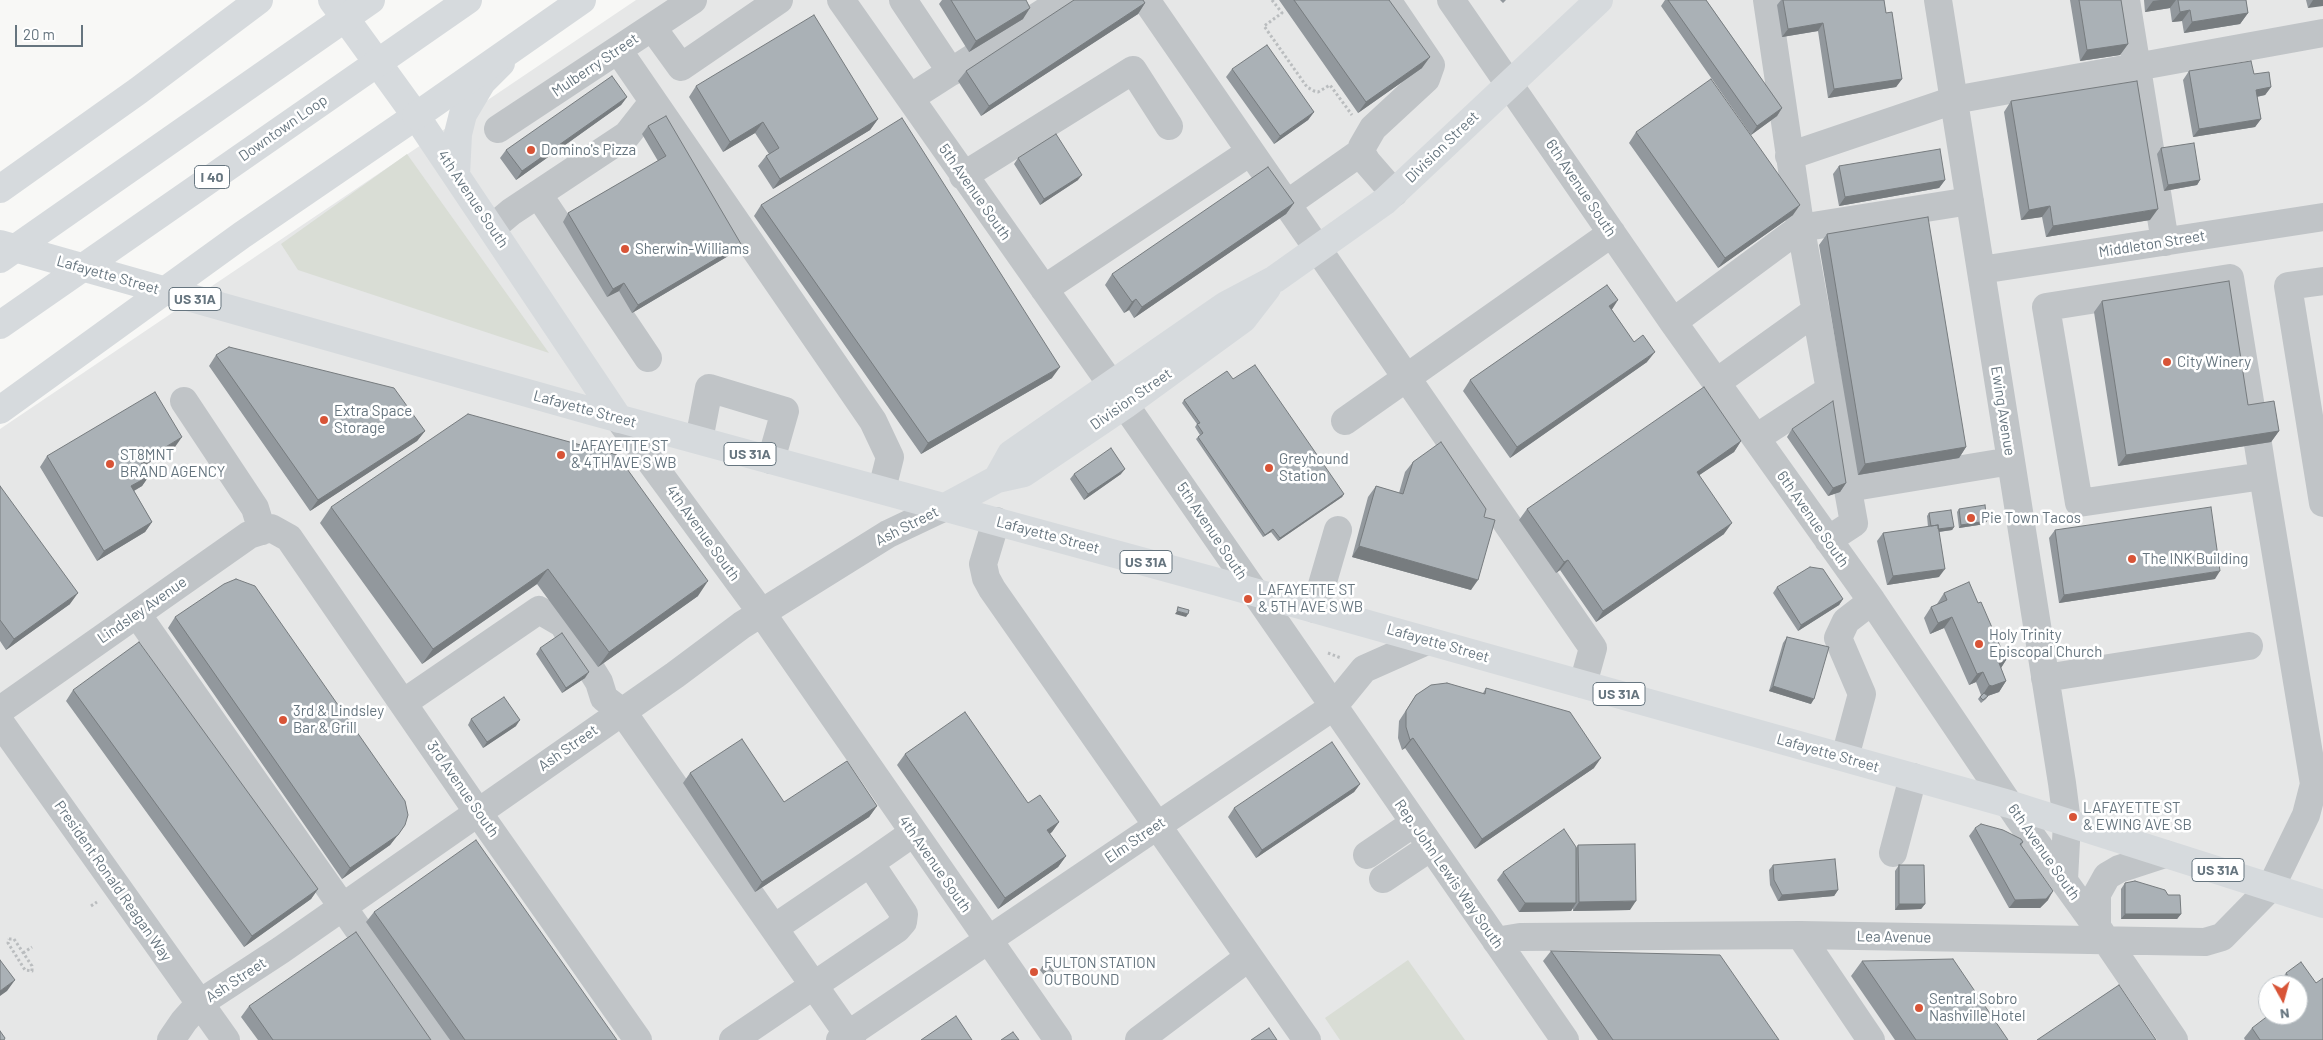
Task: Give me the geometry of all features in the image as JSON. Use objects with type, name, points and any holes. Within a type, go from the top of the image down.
[{"type":"main road","points":[[0,189],[138,91],[259,0]]},
{"type":"main road","name":"4th Avenue South","points":[[332,0],[416,116],[619,419]]},
{"type":"main road","points":[[0,259],[371,0]]},
{"type":"main road","name":"Downtown Loop","points":[[0,325],[468,0]]},
{"type":"main road","points":[[0,410],[242,235],[582,0]]},
{"type":"main road","name":"Division Street","points":[[945,507],[997,478],[1012,454],[1118,394],[1226,305],[1274,279],[1394,193],[1599,0]]},
{"type":"main road","points":[[456,175],[458,134],[463,114],[482,82],[516,47]]},
{"type":"main road","name":"Lafayette Street","points":[[0,244],[619,419],[882,489],[1913,776],[2067,822],[2323,904]]},
{"type":"street","name":"Mulberry Street","points":[[498,129],[693,0]]},
{"type":"street","points":[[652,27],[681,67],[779,0]]},
{"type":"street","name":"5th Avenue South","points":[[841,0],[1118,394],[1333,707]]},
{"type":"street","points":[[903,0],[951,72]]},
{"type":"street","points":[[910,98],[1063,0]]},
{"type":"street","points":[[1146,0],[1593,648],[1584,684]]},
{"type":"street","points":[[1287,204],[1364,144],[1426,79],[1432,65],[1388,0]]},
{"type":"street","name":"6th Avenue South","points":[[1451,0],[1673,322],[1872,601],[2009,804],[2064,880],[2174,1040]]},
{"type":"street","points":[[1767,0],[1800,228],[1854,523],[1828,540]]},
{"type":"street","name":"Ewing Avenue","points":[[1938,0],[2067,822],[2064,880]]},
{"type":"street","points":[[2126,0],[2165,242]]},
{"type":"street","points":[[1789,156],[1954,100],[2323,34]]},
{"type":"street","points":[[618,50],[873,421],[890,458],[882,489]]},
{"type":"street","points":[[963,176],[1133,70],[1169,126]]},
{"type":"street","points":[[492,228],[538,194],[627,135],[653,102]]},
{"type":"street","points":[[1364,144],[1394,193]]},
{"type":"street","points":[[1044,289],[1250,152]]},
{"type":"street","points":[[538,194],[648,358]]},
{"type":"street","points":[[1673,322],[1800,228],[1970,201]]},
{"type":"street","name":"Middleton Street","points":[[1981,270],[2323,217]]},
{"type":"street","points":[[1345,421],[1612,233]]},
{"type":"street","points":[[2252,414],[2230,278],[2046,307],[2079,503],[2263,476]]},
{"type":"street","points":[[2323,281],[2288,286],[2323,503]]},
{"type":"street","points":[[1716,382],[1816,312]]},
{"type":"street","points":[[699,440],[709,388],[785,411],[771,460]]},
{"type":"street","points":[[1756,438],[1830,388]]},
{"type":"street","points":[[184,401],[255,508],[262,531]]},
{"type":"street","name":"4th Avenue South","points":[[619,419],[761,612],[1058,1040]]},
{"type":"street","name":"Lea Avenue","points":[[1496,941],[1520,937],[1689,946],[1800,935],[2101,934],[2205,942],[2222,937],[2272,887],[2306,815],[2314,784],[2258,444]]},
{"type":"street","points":[[1848,488],[2011,461]]},
{"type":"street","name":"Ash Street","points":[[171,1040],[200,1003],[246,974],[761,612],[888,534],[945,507]]},
{"type":"street","points":[[996,521],[983,564],[986,578],[1156,826],[1307,1040]]},
{"type":"street","name":"3rd Avenue South","points":[[262,531],[271,528],[289,538],[638,1040]]},
{"type":"street","points":[[1315,609],[1338,530]]},
{"type":"street","name":"Lindsley Avenue","points":[[0,710],[250,535],[262,531]]},
{"type":"street","points":[[1845,758],[1862,694],[1838,638],[1846,621],[1872,601]]},
{"type":"street","points":[[403,703],[539,610],[563,624],[599,682],[604,698],[621,711],[815,986],[847,1038]]},
{"type":"street","points":[[137,614],[436,1040]]},
{"type":"street","name":"Elm Street","points":[[847,1038],[987,939],[1333,707],[1364,669],[1427,641]]},
{"type":"street","points":[[2045,678],[2249,646]]},
{"type":"street","name":"Rep. John Lewis Way South","points":[[1333,707],[1565,1040]]},
{"type":"street","name":"President Ronald Reagan Way","points":[[0,722],[226,1040]]},
{"type":"street","points":[[1893,853],[1913,776]]},
{"type":"street","points":[[1367,855],[1414,824]]},
{"type":"street","points":[[774,928],[914,833]]},
{"type":"street","points":[[1383,879],[1431,847]]},
{"type":"street","points":[[2101,934],[2097,894],[2107,876],[2119,869],[2165,854]]},
{"type":"street","points":[[733,1040],[815,986],[897,929],[903,922],[904,914],[870,863]]},
{"type":"street","points":[[1800,935],[1871,1040]]},
{"type":"street","points":[[1139,1040],[1248,957]]},
{"type":"path","points":[[1272,0],[1282,14],[1264,26],[1307,87],[1318,92],[1330,84],[1364,144]]},
{"type":"path","points":[[1325,652],[1342,658]]},
{"type":"path","points":[[91,906],[100,900]]},
{"type":"path","points":[[9,939],[14,940],[23,953],[32,966],[32,971],[25,970],[8,943],[9,939]]},
{"type":"path","points":[[23,953],[32,947]]},
{"type":"shaded area","points":[[636,0],[2323,0],[2323,1040],[0,1040],[0,429]]},
{"type":"shaded area","points":[[407,154],[549,353],[298,270],[281,244]]},
{"type":"shaded area","points":[[1408,960],[1465,1040],[1340,1040],[1325,1018]]},
{"type":"building","points":[[951,0],[1026,0],[1030,8],[976,41]]},
{"type":"building","points":[[1074,0],[1143,0],[1145,3],[989,106],[966,71]]},
{"type":"building","points":[[1294,0],[1389,0],[1430,57],[1366,102]]},
{"type":"building","points":[[1668,0],[1706,0],[1782,108],[1757,126]]},
{"type":"building","points":[[1783,0],[1884,0],[1886,13],[1892,12],[1902,79],[1834,89],[1823,23],[1788,29]]},
{"type":"building","points":[[2079,0],[2121,0],[2128,44],[2087,50]]},
{"type":"building","points":[[2178,0],[2246,0],[2248,13],[2192,22],[2190,10],[2180,12]]},
{"type":"building","points":[[814,15],[878,119],[780,179],[766,156],[779,148],[763,122],[730,142],[696,86]]},
{"type":"building","points":[[1267,45],[1314,112],[1280,136],[1232,69]]},
{"type":"building","points":[[2251,61],[2254,74],[2269,72],[2271,87],[2256,90],[2261,119],[2199,129],[2189,71]]},
{"type":"building","points":[[612,76],[627,97],[522,171],[506,150]]},
{"type":"building","points":[[1711,79],[1800,205],[1725,258],[1636,132]]},
{"type":"building","points":[[2137,81],[2158,209],[2053,226],[2050,206],[2029,210],[2011,101]]},
{"type":"building","points":[[666,116],[741,244],[638,305],[624,283],[613,289],[568,213],[666,156],[648,126]]},
{"type":"building","points":[[902,118],[1060,367],[928,443],[761,205]]},
{"type":"building","points":[[1056,134],[1082,175],[1044,199],[1018,158]]},
{"type":"building","points":[[2194,143],[2200,180],[2168,185],[2161,148]]},
{"type":"building","points":[[1940,149],[1945,180],[1845,197],[1839,166]]},
{"type":"building","points":[[1268,167],[1294,203],[1142,307],[1136,299],[1132,302],[1112,274]]},
{"type":"building","points":[[1928,217],[1966,447],[1865,464],[1827,234]]},
{"type":"building","name":"City Winery","points":[[2229,281],[2248,405],[2274,401],[2279,431],[2126,455],[2102,301]]},
{"type":"building","points":[[1607,285],[1618,300],[1609,306],[1634,342],[1643,335],[1655,352],[1517,447],[1470,380]]},
{"type":"building","name":"Extra Space Storage","points":[[229,347],[394,388],[425,431],[318,500],[216,355]]},
{"type":"building","name":"Greyhound Station","points":[[1255,365],[1344,494],[1280,538],[1273,529],[1265,535],[1198,437],[1203,433],[1197,424],[1200,423],[1184,400],[1227,371],[1233,379]]},
{"type":"building","points":[[1704,387],[1741,441],[1697,472],[1732,523],[1603,611],[1568,560],[1564,562],[1527,509]]},
{"type":"building","points":[[155,392],[182,437],[141,462],[149,476],[131,486],[152,522],[104,551],[47,456]]},
{"type":"building","points":[[1833,401],[1846,483],[1833,488],[1792,429]]},
{"type":"building","points":[[468,414],[617,455],[708,581],[609,652],[548,569],[433,649],[331,507]]},
{"type":"building","points":[[1441,442],[1486,509],[1484,517],[1495,520],[1478,580],[1359,546],[1376,486],[1403,494],[1413,462]]},
{"type":"building","points":[[1111,448],[1125,469],[1088,494],[1074,474]]},
{"type":"building","points":[[0,486],[78,593],[14,639],[0,620]]},
{"type":"building","name":"Pie Town Tacos","points":[[1985,505],[1987,521],[1961,525],[1959,509]]},
{"type":"building","name":"The INK Building","points":[[2211,507],[2220,571],[2064,595],[2055,530]]},
{"type":"building","points":[[1951,510],[1954,527],[1938,529],[1938,525],[1931,526],[1929,513]]},
{"type":"building","points":[[1938,525],[1945,569],[1893,576],[1883,533]]},
{"type":"building","points":[[1810,567],[1823,569],[1843,599],[1801,625],[1777,587]]},
{"type":"building","name":"3rd & Lindsley Bar & Grill","points":[[236,579],[255,586],[405,801],[408,815],[405,825],[398,835],[350,868],[175,617],[224,584]]},
{"type":"building","points":[[1969,582],[1978,603],[1981,602],[2006,660],[1999,663],[2006,681],[1992,686],[1989,685],[1983,672],[1977,674],[1952,617],[1938,623],[1931,607],[1947,600],[1944,593]]},
{"type":"building","points":[[1178,607],[1189,610],[1188,614],[1177,611]]},
{"type":"building","points":[[562,633],[589,672],[566,688],[540,648]]},
{"type":"building","points":[[1787,637],[1829,647],[1814,699],[1773,686]]},
{"type":"building","points":[[139,642],[318,889],[252,936],[73,690]]},
{"type":"building","points":[[1447,683],[1485,694],[1486,688],[1570,712],[1601,758],[1482,839],[1413,738],[1410,740],[1406,727],[1406,711],[1416,695],[1431,685]]},
{"type":"building","points":[[1984,693],[1988,696],[1983,700],[1980,697]]},
{"type":"building","points":[[504,697],[520,720],[487,742],[471,719]]},
{"type":"building","points":[[965,712],[1028,803],[1040,795],[1059,822],[1047,830],[1066,856],[1005,898],[905,754]]},
{"type":"building","points":[[742,739],[784,802],[847,761],[877,806],[762,882],[690,773]]},
{"type":"building","points":[[1332,742],[1360,784],[1262,850],[1234,808]]},
{"type":"building","points":[[1981,824],[2003,830],[2021,839],[2023,842],[2020,844],[2053,891],[2046,899],[2015,900],[1975,828]]},
{"type":"building","points":[[1564,829],[1576,847],[1576,903],[1525,903],[1503,872]]},
{"type":"building","points":[[476,840],[617,1040],[465,1040],[374,912]]},
{"type":"building","points":[[1635,844],[1636,901],[1579,902],[1578,845]]},
{"type":"building","points":[[1835,859],[1838,890],[1782,895],[1774,880],[1773,865]]},
{"type":"building","points":[[1899,865],[1924,865],[1925,904],[1899,904]]},
{"type":"building","points":[[2135,881],[2165,890],[2168,895],[2180,895],[2181,914],[2125,914],[2125,883]]},
{"type":"building","points":[[356,932],[431,1040],[273,1040],[249,1006]]},
{"type":"building","points":[[1551,951],[1720,955],[1779,1040],[1613,1040]]},
{"type":"building","name":"Sentral Sobro Nashville Hotel","points":[[1953,959],[2008,1040],[1916,1040],[1862,961]]},
{"type":"building","points":[[0,960],[15,980],[0,991]]},
{"type":"building","points":[[2301,962],[2316,983],[2323,978],[2323,1040],[2260,1040],[2252,1028],[2258,1023],[2258,1025],[2308,1025],[2308,975],[2287,975],[2286,973]]},
{"type":"building","points":[[1047,963],[1056,975],[1051,979],[1042,967]]},
{"type":"building","points":[[2119,985],[2156,1040],[2037,1040]]},
{"type":"building","points":[[956,1016],[972,1040],[921,1040]]},
{"type":"building","points":[[1269,1028],[1277,1040],[1251,1040]]},
{"type":"building","points":[[0,1031],[5,1038],[4,1040],[0,1040]]},
{"type":"building","points":[[1013,1032],[1019,1040],[1001,1040]]},
{"type":"place","name":"Domino's Pizza","points":[[531,150]]},
{"type":"place","name":"Sherwin-Williams","points":[[625,249]]},
{"type":"place","name":"City Winery","points":[[2167,362]]},
{"type":"place","name":"Extra Space Storage","points":[[324,420]]},
{"type":"place","name":"LAFAYETTE ST & 4TH AVE S WB","points":[[561,455]]},
{"type":"place","name":"ST8MNT BRAND AGENCY","points":[[110,464]]},
{"type":"place","name":"Greyhound Station","points":[[1269,468]]},
{"type":"place","name":"Pie Town Tacos","points":[[1971,518]]},
{"type":"place","name":"The INK Building","points":[[2132,559]]},
{"type":"place","name":"LAFAYETTE ST & 5TH AVE S WB","points":[[1248,599]]},
{"type":"place","name":"Holy Trinity Episcopal Church","points":[[1979,644]]},
{"type":"place","name":"3rd & Lindsley Bar & Grill","points":[[283,720]]},
{"type":"place","name":"LAFAYETTE ST & EWING AVE SB","points":[[2073,817]]},
{"type":"place","name":"FULTON STATION OUTBOUND","points":[[1034,972]]},
{"type":"place","name":"Sentral Sobro Nashville Hotel","points":[[1919,1008]]}]
